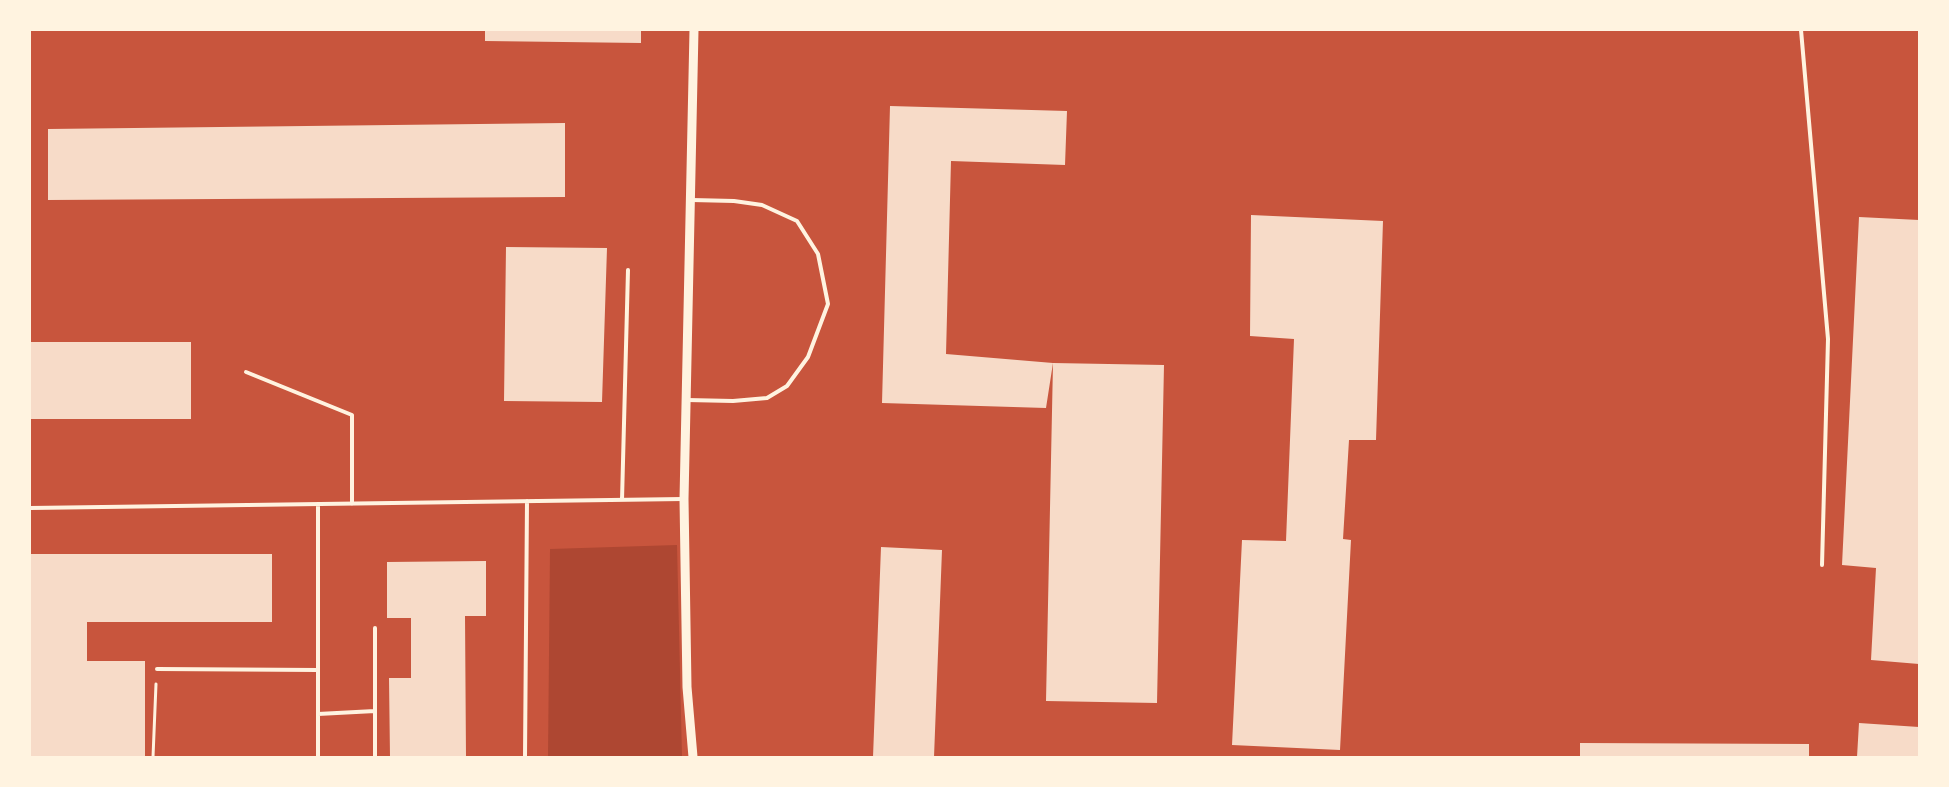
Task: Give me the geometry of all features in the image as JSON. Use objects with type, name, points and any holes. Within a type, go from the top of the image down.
[{"type":"street","points":[[693,757],[687,687],[684,499],[694,30]]},
{"type":"lane","points":[[1801,30],[1828,338],[1822,565]]},
{"type":"lane","points":[[687,400],[733,401],[767,398],[787,386],[808,357],[828,304],[818,254],[798,220],[762,205],[734,201],[691,200]]},
{"type":"lane","points":[[622,500],[628,270]]},
{"type":"lane","points":[[246,372],[352,415],[352,504]]},
{"type":"lane","points":[[30,508],[684,499]]},
{"type":"lane","points":[[525,757],[527,501]]},
{"type":"lane","points":[[318,504],[318,757]]},
{"type":"lane","points":[[375,628],[375,757]]},
{"type":"lane","points":[[157,669],[318,670]]},
{"type":"lane","points":[[318,714],[375,711]]},
{"type":"path","points":[[153,757],[157,669]]},
{"type":"shaded area","points":[[677,545],[682,757],[548,757],[550,549]]},
{"type":"building","points":[[485,30],[641,30],[641,43],[485,41]]},
{"type":"building","points":[[890,106],[1067,111],[1065,165],[951,161],[946,354],[1053,363],[1046,408],[882,403]]},
{"type":"building","points":[[565,123],[565,197],[48,200],[48,129]]},
{"type":"building","points":[[1251,215],[1383,221],[1376,440],[1349,440],[1343,539],[1351,540],[1340,750],[1232,745],[1242,540],[1286,541],[1294,339],[1250,336]]},
{"type":"building","points":[[1859,217],[1919,220],[1919,664],[1871,660],[1876,568],[1842,565]]},
{"type":"building","points":[[506,247],[607,248],[602,402],[504,401]]},
{"type":"building","points":[[30,342],[191,342],[191,419],[30,419]]},
{"type":"building","points":[[1053,363],[1164,365],[1157,703],[1046,701]]},
{"type":"building","points":[[881,547],[942,550],[934,757],[873,757]]},
{"type":"building","points":[[30,554],[272,554],[272,622],[87,622],[87,661],[145,661],[145,757],[30,757]]},
{"type":"building","points":[[486,561],[486,616],[465,616],[466,757],[390,757],[389,678],[411,678],[411,618],[387,618],[387,562]]},
{"type":"building","points":[[1859,723],[1919,727],[1919,757],[1857,757]]},
{"type":"building","points":[[1580,743],[1809,744],[1809,757],[1580,757]]}]
